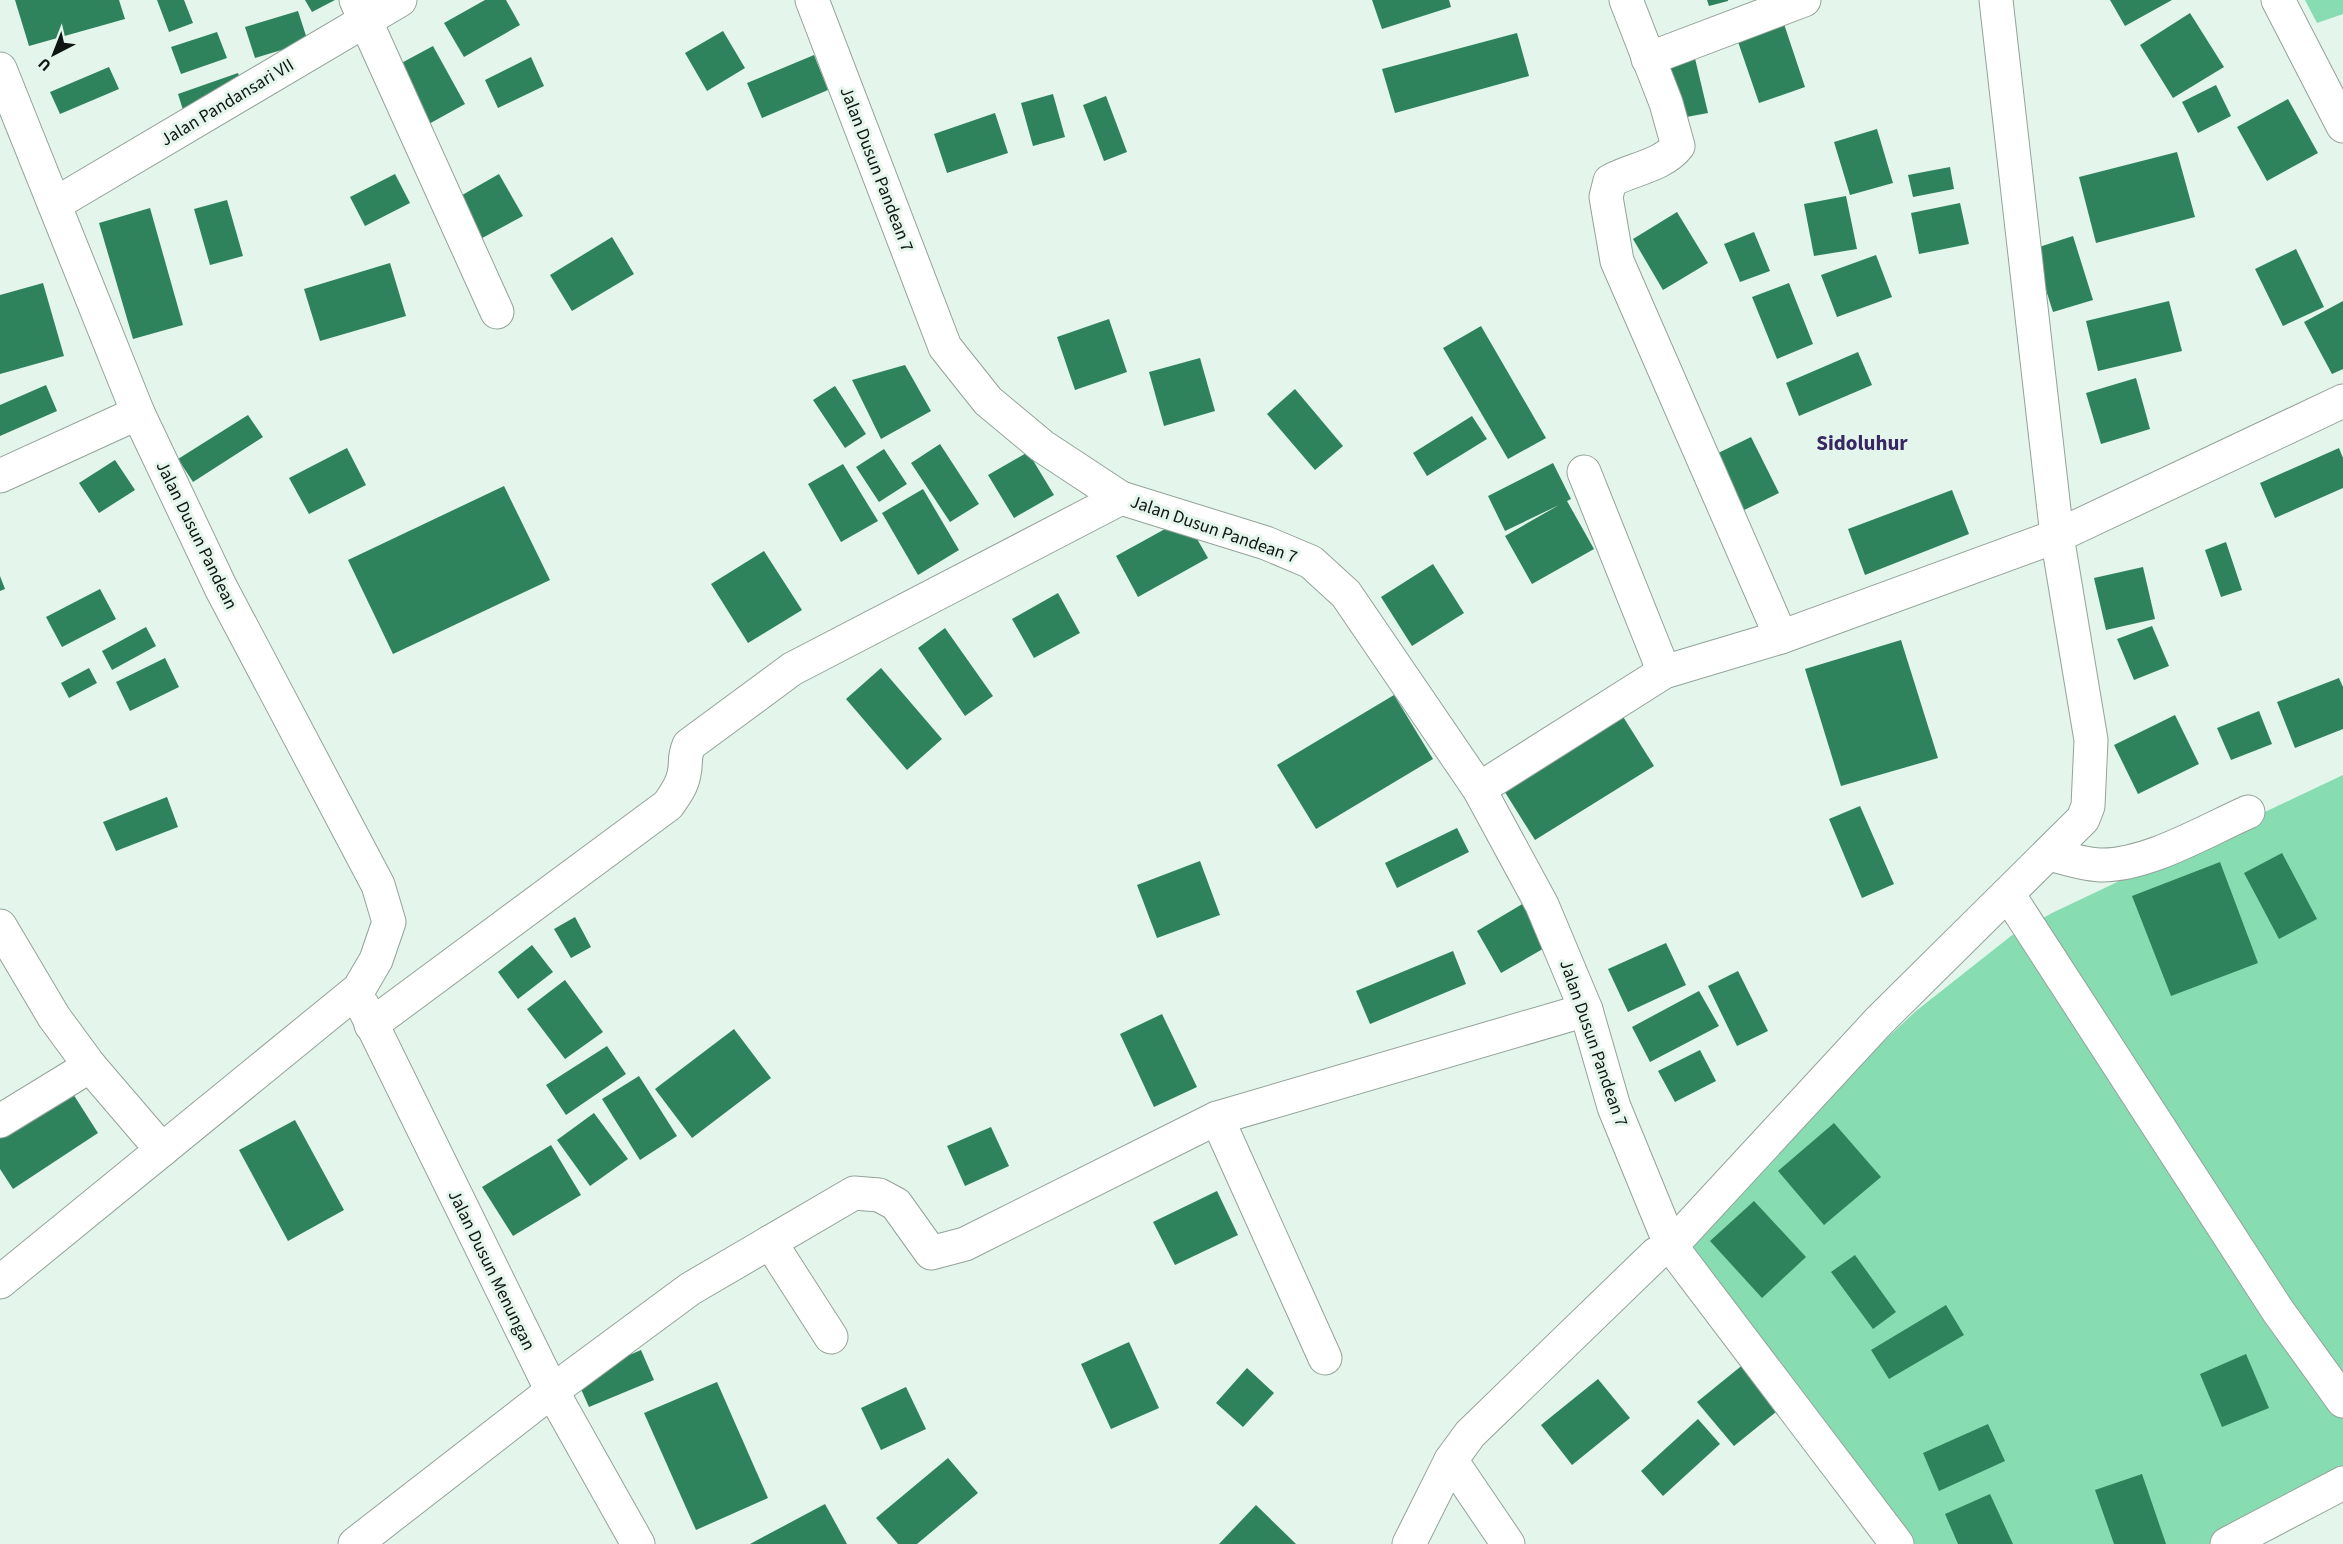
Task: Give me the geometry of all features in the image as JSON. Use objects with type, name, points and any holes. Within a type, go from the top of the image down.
[{"type":"street","name":"Jalan Pandansari VII","points":[[55,204],[362,9],[400,0]]},
{"type":"street","name":"Jalan Dusun Pandean 7","points":[[812,0],[945,347],[988,401],[1042,446],[1121,498],[1266,543],[1311,562],[1346,594],[1479,789],[1542,905],[1586,1010],[1614,1107],[1671,1246],[1898,1544]]},
{"type":"street","points":[[1626,0],[1666,103],[1678,146],[1670,155],[1661,160],[1610,181],[1606,197],[1617,261],[1781,637]]},
{"type":"street","points":[[1648,59],[1804,0]]},
{"type":"street","points":[[1409,1544],[1451,1460],[1478,1426],[1656,1254],[1671,1246],[1879,1022],[2050,854],[2083,819],[2088,806],[2091,740],[2057,536],[1996,0]]},
{"type":"street","points":[[2278,0],[2343,126]]},
{"type":"street","points":[[362,9],[497,312]]},
{"type":"street","name":"Jalan Dusun Pandean","points":[[0,69],[138,413],[221,588],[378,885],[389,922],[376,960],[359,989]]},
{"type":"street","points":[[1479,789],[1664,672],[1781,637],[2057,536],[2343,401]]},
{"type":"street","points":[[0,476],[138,413]]},
{"type":"street","points":[[1584,472],[1664,672]]},
{"type":"street","points":[[371,1025],[668,805],[681,786],[685,772],[683,759],[689,745],[792,669],[1121,498]]},
{"type":"street","points":[[2050,854],[2078,862],[2121,863],[2146,857],[2248,812]]},
{"type":"street","points":[[2008,894],[2278,1311],[2343,1401]]},
{"type":"street","points":[[0,926],[54,1017],[90,1066],[162,1150]]},
{"type":"street","points":[[0,1282],[359,989]]},
{"type":"street","name":"Jalan Dusun Menungan","points":[[359,989],[371,1025],[552,1391],[638,1544]]},
{"type":"street","points":[[355,1544],[552,1391],[690,1289],[854,1193],[879,1195],[896,1204],[931,1253],[965,1244],[1217,1119],[1586,1010]]},
{"type":"street","points":[[0,1121],[90,1066]]},
{"type":"street","points":[[1217,1119],[1325,1358]]},
{"type":"street","points":[[770,1242],[831,1337]]},
{"type":"street","points":[[1451,1460],[1508,1544]]},
{"type":"street","points":[[2227,1544],[2343,1483]]},
{"type":"green space","points":[[2305,0],[2343,0],[2343,14],[2317,23]]},
{"type":"green space","points":[[2343,775],[2343,1474],[2212,1544],[1892,1544],[1656,1254],[1916,1011],[2011,936],[2052,913]]},
{"type":"building","points":[[15,0],[119,0],[125,19],[29,46]]},
{"type":"building","points":[[157,0],[184,0],[193,23],[169,32]]},
{"type":"building","points":[[305,0],[335,0],[312,12]]},
{"type":"building","points":[[485,0],[506,0],[520,25],[464,57],[444,23]]},
{"type":"building","points":[[1372,0],[1449,0],[1451,7],[1382,29]]},
{"type":"building","points":[[1707,0],[1728,0],[1728,1],[1709,6]]},
{"type":"building","points":[[2110,0],[2172,0],[2125,26]]},
{"type":"building","points":[[298,11],[308,42],[255,58],[245,27]]},
{"type":"building","points":[[2190,13],[2224,67],[2173,98],[2140,45]]},
{"type":"building","points":[[1783,21],[1805,87],[1759,103],[1736,36]]},
{"type":"building","points":[[723,31],[745,68],[707,91],[685,53]]},
{"type":"building","points":[[217,32],[227,58],[181,74],[171,47]]},
{"type":"building","points":[[1517,33],[1529,76],[1395,113],[1382,69]]},
{"type":"building","points":[[433,46],[465,104],[427,125],[394,67]]},
{"type":"building","points":[[1693,50],[1708,113],[1681,118],[1666,55]]},
{"type":"building","points":[[814,55],[828,90],[762,118],[747,83]]},
{"type":"building","points":[[531,57],[544,86],[498,108],[485,80]]},
{"type":"building","points":[[109,67],[119,89],[60,114],[50,92]]},
{"type":"building","points":[[238,73],[244,89],[183,110],[178,94]]},
{"type":"building","points":[[2216,85],[2231,116],[2198,133],[2182,102]]},
{"type":"building","points":[[1053,94],[1065,137],[1033,146],[1021,103]]},
{"type":"building","points":[[1106,96],[1127,152],[1104,161],[1083,105]]},
{"type":"building","points":[[2288,99],[2318,153],[2267,181],[2237,127]]},
{"type":"building","points":[[995,113],[1008,153],[947,173],[934,134]]},
{"type":"building","points":[[1877,129],[1893,183],[1850,195],[1834,142]]},
{"type":"building","points":[[2177,152],[2195,217],[2096,243],[2079,177]]},
{"type":"building","points":[[1950,167],[1954,189],[1913,197],[1908,175]]},
{"type":"building","points":[[395,174],[410,203],[365,226],[350,197]]},
{"type":"building","points":[[499,174],[523,216],[473,243],[450,202]]},
{"type":"building","points":[[1846,196],[1857,249],[1814,256],[1804,204]]},
{"type":"building","points":[[227,200],[243,256],[210,265],[194,209]]},
{"type":"building","points":[[1960,203],[1969,244],[1919,254],[1911,213]]},
{"type":"building","points":[[150,208],[183,325],[133,339],[99,223]]},
{"type":"building","points":[[1677,212],[1708,263],[1663,290],[1633,239]]},
{"type":"building","points":[[1754,232],[1770,271],[1740,282],[1724,244]]},
{"type":"building","points":[[2073,236],[2093,300],[2053,312],[2033,249]]},
{"type":"building","points":[[612,237],[634,274],[572,311],[550,275]]},
{"type":"building","points":[[2296,249],[2324,307],[2283,326],[2255,269]]},
{"type":"building","points":[[1876,255],[1892,297],[1837,317],[1821,275]]},
{"type":"building","points":[[390,263],[406,316],[320,341],[304,289]]},
{"type":"building","points":[[43,283],[64,356],[0,374],[0,295]]},
{"type":"building","points":[[1789,283],[1813,344],[1777,359],[1752,297]]},
{"type":"building","points":[[2169,301],[2182,351],[2098,371],[2086,321]]},
{"type":"building","points":[[2343,301],[2343,369],[2332,374],[2304,322]]},
{"type":"building","points":[[1109,319],[1127,372],[1075,390],[1057,337]]},
{"type":"building","points":[[1481,326],[1546,438],[1508,459],[1443,348]]},
{"type":"building","points":[[1858,352],[1872,385],[1799,416],[1786,383]]},
{"type":"building","points":[[1200,358],[1215,411],[1164,426],[1149,372]]},
{"type":"building","points":[[905,365],[931,411],[881,439],[852,380]]},
{"type":"building","points":[[2136,378],[2150,429],[2101,444],[2086,393]]},
{"type":"building","points":[[46,385],[57,411],[0,436],[0,405]]},
{"type":"building","points":[[835,386],[866,434],[845,448],[813,400]]},
{"type":"building","points":[[1295,389],[1343,446],[1315,470],[1267,414]]},
{"type":"building","points":[[248,415],[263,437],[193,482],[178,459]]},
{"type":"building","points":[[1472,416],[1487,439],[1427,476],[1413,453]]},
{"type":"building","points":[[1751,437],[1779,493],[1736,514],[1708,458]]},
{"type":"building","points":[[940,444],[979,504],[950,522],[911,463]]},
{"type":"building","points":[[347,448],[366,485],[309,514],[289,478]]},
{"type":"building","points":[[2339,448],[2343,458],[2343,488],[2275,518],[2260,483]]},
{"type":"building","points":[[884,449],[907,484],[879,502],[856,467]]},
{"type":"building","points":[[1028,452],[1054,495],[1014,518],[988,475]]},
{"type":"building","points":[[115,460],[135,490],[99,513],[79,483]]},
{"type":"building","points":[[1553,463],[1571,499],[1567,501],[1594,549],[1532,584],[1505,536],[1559,505],[1505,531],[1488,496]]},
{"type":"building","points":[[843,464],[878,521],[841,542],[808,484]]},
{"type":"building","points":[[504,486],[550,580],[393,654],[348,560]]},
{"type":"building","points":[[923,489],[959,550],[918,575],[882,513]]},
{"type":"building","points":[[1952,490],[1969,534],[1865,575],[1848,529]]},
{"type":"building","points":[[1185,518],[1208,558],[1138,597],[1116,556]]},
{"type":"building","points":[[2226,542],[2242,590],[2221,597],[2205,550]]},
{"type":"building","points":[[764,551],[802,610],[748,643],[711,584]]},
{"type":"building","points":[[1433,564],[1464,613],[1412,646],[1381,597]]},
{"type":"building","points":[[2143,567],[2155,619],[2106,630],[2094,578]]},
{"type":"building","points":[[0,576],[5,589],[0,591]]},
{"type":"building","points":[[100,589],[116,619],[62,647],[46,617]]},
{"type":"building","points":[[1058,593],[1080,633],[1034,658],[1012,619]]},
{"type":"building","points":[[2152,626],[2169,666],[2134,680],[2117,639]]},
{"type":"building","points":[[146,627],[156,646],[112,670],[102,651]]},
{"type":"building","points":[[945,628],[993,696],[965,716],[918,648]]},
{"type":"building","points":[[1901,640],[1938,758],[1841,786],[1805,669]]},
{"type":"building","points":[[165,658],[179,687],[130,711],[116,682]]},
{"type":"building","points":[[89,668],[97,683],[69,698],[61,683]]},
{"type":"building","points":[[881,668],[942,739],[907,770],[846,699]]},
{"type":"building","points":[[2339,678],[2343,687],[2343,729],[2295,748],[2277,702]]},
{"type":"building","points":[[1394,695],[1433,759],[1316,829],[1277,765]]},
{"type":"building","points":[[2259,711],[2272,744],[2231,760],[2217,728]]},
{"type":"building","points":[[1622,715],[1654,766],[1535,840],[1503,789]]},
{"type":"building","points":[[2175,715],[2199,764],[2138,794],[2114,745]]},
{"type":"building","points":[[167,797],[178,827],[116,851],[103,822]]},
{"type":"building","points":[[1860,806],[1894,884],[1862,898],[1829,819]]},
{"type":"building","points":[[1457,828],[1469,852],[1397,888],[1385,863]]},
{"type":"building","points":[[2282,853],[2317,919],[2279,939],[2244,873]]},
{"type":"building","points":[[1200,861],[1220,915],[1157,938],[1137,885]]},
{"type":"building","points":[[2220,862],[2258,963],[2171,996],[2132,896]]},
{"type":"building","points":[[1524,903],[1548,946],[1501,973],[1477,931]]},
{"type":"building","points":[[575,917],[591,947],[571,958],[554,929]]},
{"type":"building","points":[[1666,943],[1686,985],[1628,1012],[1608,969]]},
{"type":"building","points":[[532,945],[553,972],[518,999],[498,972]]},
{"type":"building","points":[[1453,951],[1466,984],[1370,1024],[1356,991]]},
{"type":"building","points":[[1738,971],[1768,1031],[1737,1046],[1708,986]]},
{"type":"building","points":[[565,980],[603,1032],[565,1059],[527,1009]]},
{"type":"building","points":[[1699,991],[1719,1026],[1650,1062],[1632,1027]]},
{"type":"building","points":[[1162,1014],[1197,1087],[1154,1107],[1120,1034]]},
{"type":"building","points":[[734,1029],[771,1078],[692,1138],[655,1089]]},
{"type":"building","points":[[607,1046],[626,1074],[566,1115],[546,1085]]},
{"type":"building","points":[[1700,1050],[1716,1081],[1675,1102],[1658,1071]]},
{"type":"building","points":[[639,1076],[677,1136],[640,1160],[602,1099]]},
{"type":"building","points":[[68,1086],[98,1133],[13,1189],[0,1169],[0,1130]]},
{"type":"building","points":[[594,1113],[628,1159],[590,1186],[557,1140]]},
{"type":"building","points":[[295,1120],[344,1210],[288,1241],[239,1150]]},
{"type":"building","points":[[1834,1123],[1881,1177],[1824,1225],[1778,1171]]},
{"type":"building","points":[[991,1127],[1009,1166],[965,1186],[947,1146]]},
{"type":"building","points":[[551,1145],[581,1195],[513,1236],[482,1187]]},
{"type":"building","points":[[1217,1191],[1238,1235],[1175,1265],[1153,1222]]},
{"type":"building","points":[[1754,1201],[1806,1257],[1762,1298],[1710,1241]]},
{"type":"building","points":[[1855,1255],[1896,1312],[1873,1329],[1831,1272]]},
{"type":"building","points":[[1946,1305],[1964,1335],[1889,1379],[1871,1350]]},
{"type":"building","points":[[1129,1342],[1159,1408],[1111,1429],[1081,1364]]},
{"type":"building","points":[[641,1350],[654,1380],[589,1407],[576,1378]]},
{"type":"building","points":[[2246,1354],[2269,1408],[2222,1427],[2200,1374]]},
{"type":"building","points":[[1745,1363],[1781,1408],[1734,1446],[1697,1402]]},
{"type":"building","points":[[1247,1368],[1274,1393],[1243,1427],[1216,1403]]},
{"type":"building","points":[[1598,1379],[1630,1418],[1572,1465],[1541,1425]]},
{"type":"building","points":[[717,1382],[768,1498],[696,1530],[644,1413]]},
{"type":"building","points":[[906,1387],[926,1429],[881,1450],[861,1408]]},
{"type":"building","points":[[1698,1419],[1720,1444],[1663,1496],[1641,1471]]},
{"type":"building","points":[[1988,1424],[2005,1461],[1939,1491],[1923,1453]]},
{"type":"building","points":[[948,1458],[978,1493],[917,1544],[898,1544],[876,1518]]},
{"type":"building","points":[[2142,1474],[2166,1544],[2114,1544],[2095,1490]]},
{"type":"building","points":[[1990,1494],[2013,1544],[1958,1544],[1945,1514]]},
{"type":"building","points":[[825,1504],[847,1544],[750,1544]]},
{"type":"building","points":[[1256,1505],[1296,1544],[1219,1544]]},
{"type":"district","name":"Sidoluhur","points":[[1862,443]]}]
